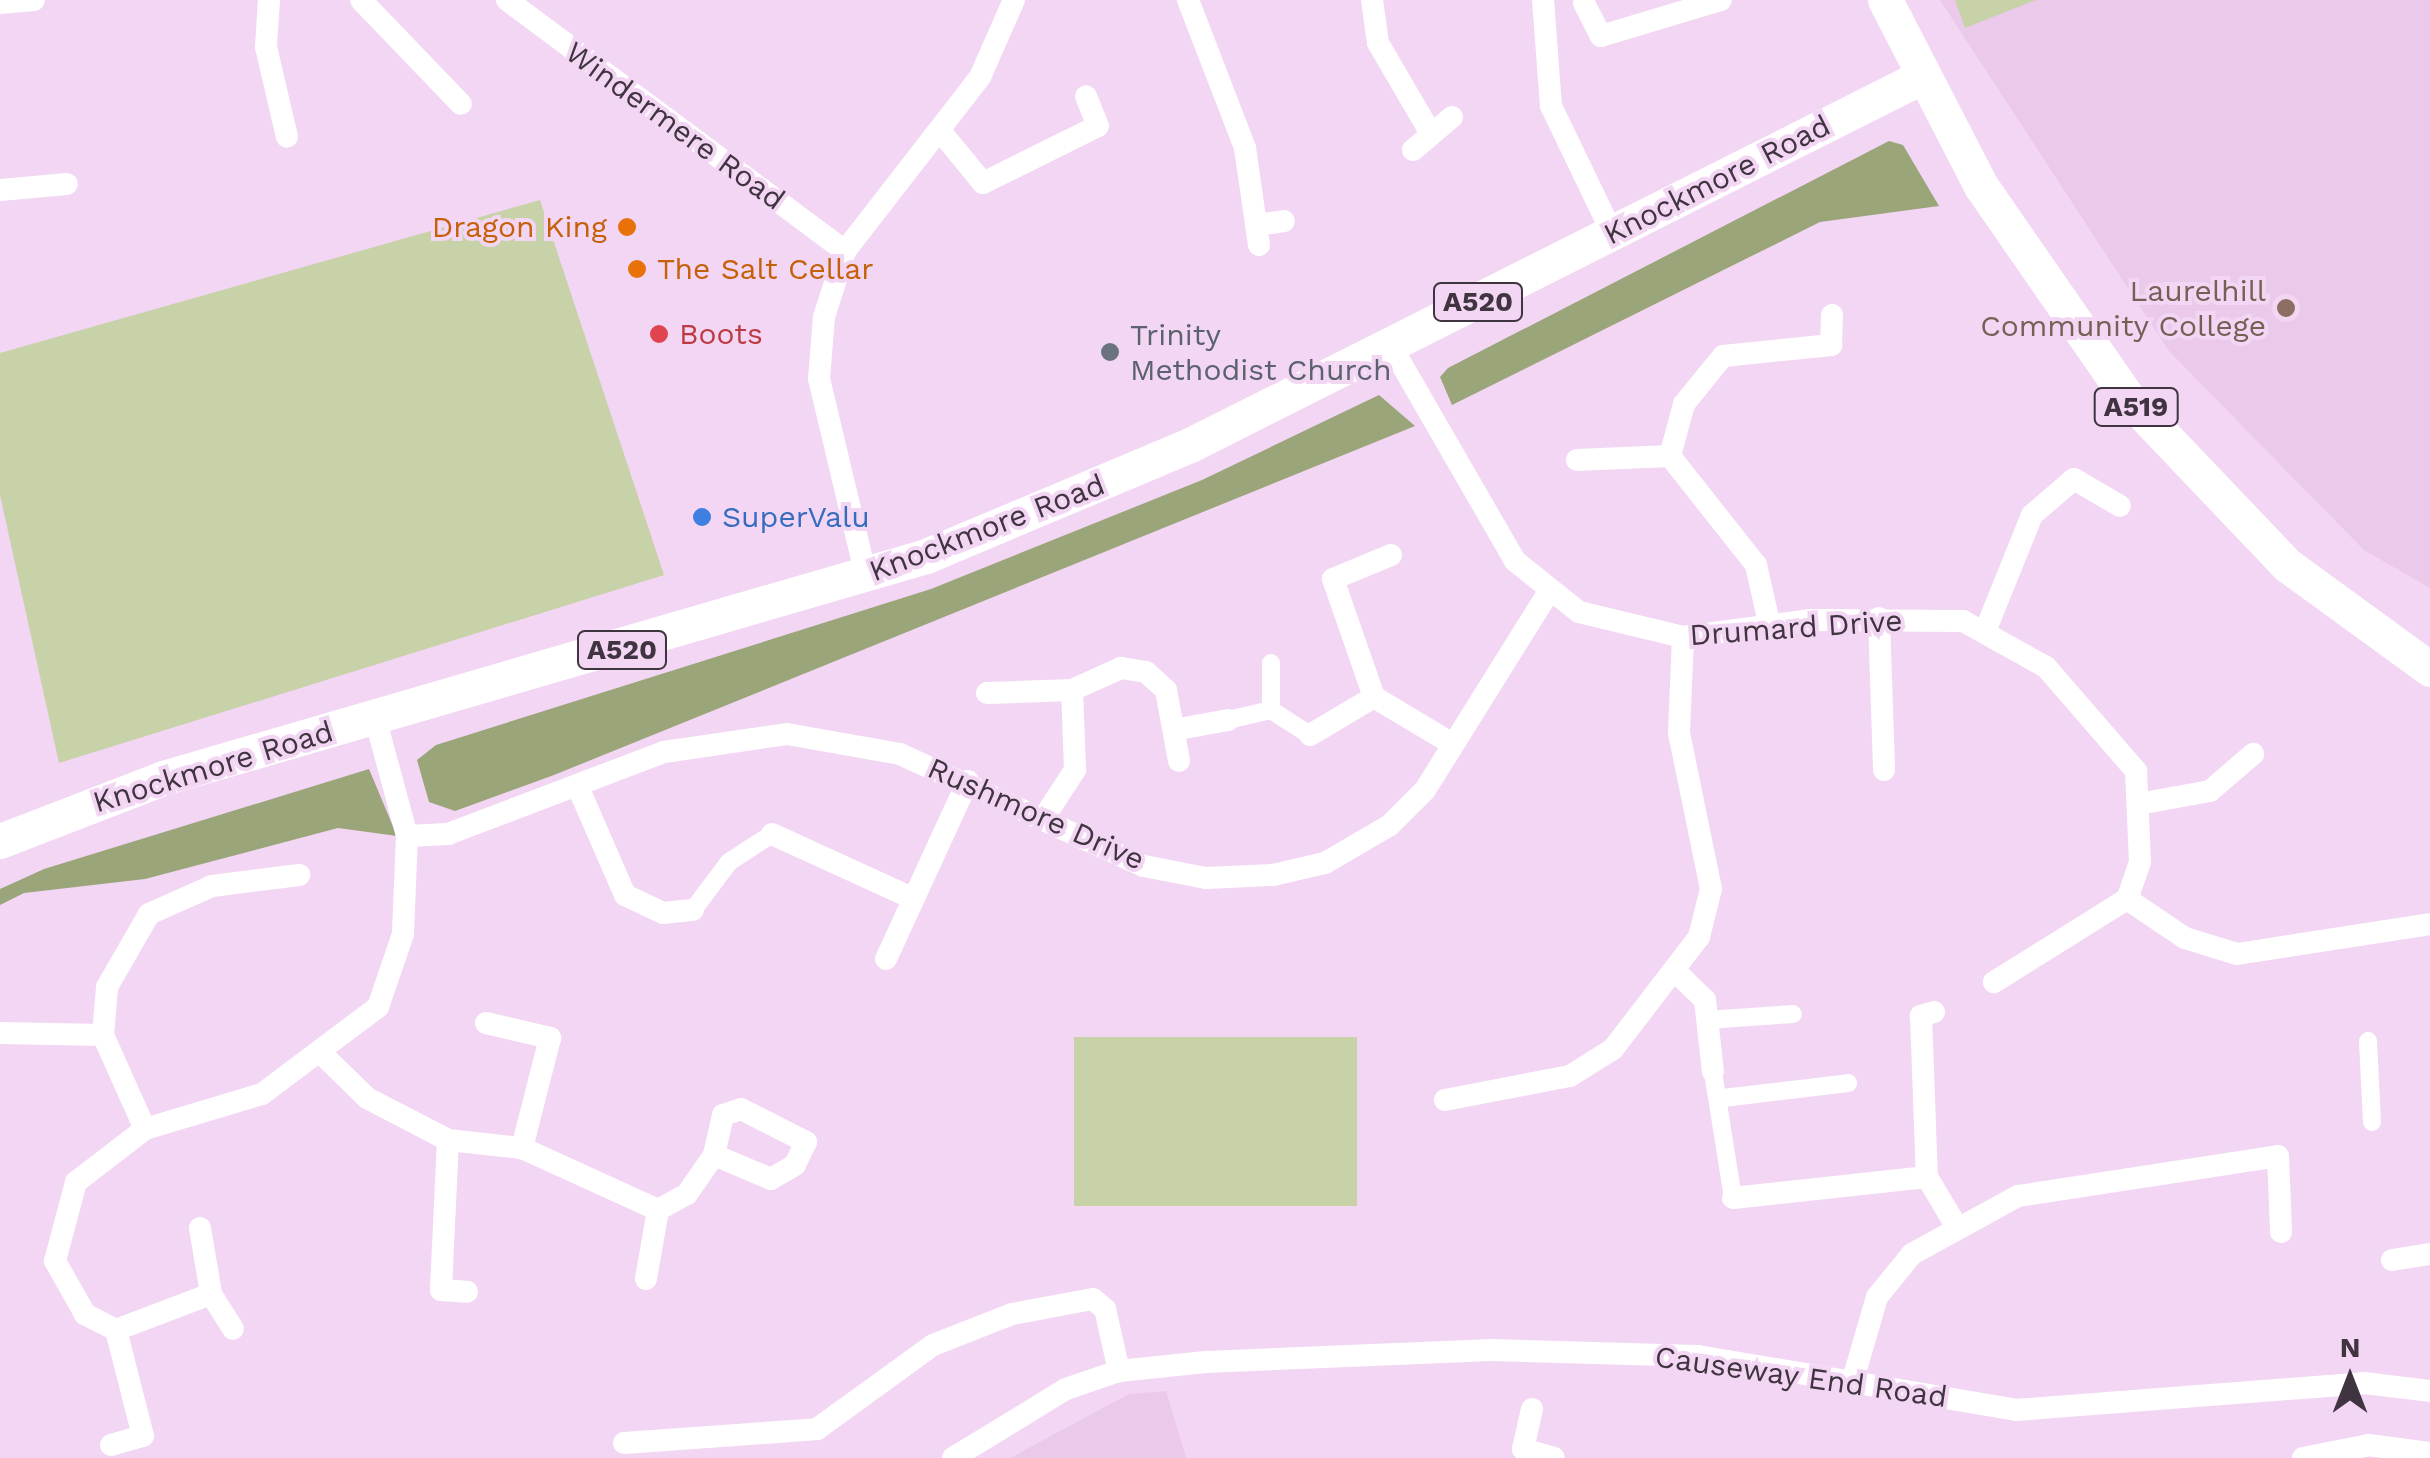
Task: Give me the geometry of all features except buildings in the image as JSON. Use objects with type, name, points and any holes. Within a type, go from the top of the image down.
[{"type":"main road","name":"A519","points":[[1884,0],[1919,78],[2064,316],[2128,398],[2287,564],[2430,669]]},
{"type":"main road","name":"Knockmore Road","points":[[0,841],[164,778],[866,576],[1079,494],[1391,346],[1919,78]]},
{"type":"street","points":[[0,3],[34,0]]},
{"type":"street","points":[[269,0],[266,47],[287,137]]},
{"type":"street","points":[[361,0],[461,104]]},
{"type":"street","name":"Windermere Road","points":[[508,0],[845,251]]},
{"type":"street","points":[[866,576],[818,378],[845,251],[941,132],[980,76],[1014,0]]},
{"type":"street","points":[[1188,0],[1245,148],[1258,235],[1284,222]]},
{"type":"street","points":[[1372,0],[1378,43],[1430,132]]},
{"type":"street","points":[[1612,233],[1551,106],[1543,2],[1585,1],[1601,36],[1721,0]]},
{"type":"street","points":[[941,132],[983,183],[1098,126],[1086,96]]},
{"type":"street","points":[[1413,150],[1430,132],[1452,118]]},
{"type":"street","points":[[0,190],[67,184]]},
{"type":"street","points":[[1670,456],[1684,404],[1723,356],[1831,345],[1832,315]]},
{"type":"street","name":"Drumard Drive","points":[[1391,346],[1474,499],[1548,592],[1625,630],[1682,636],[1879,618],[1986,629],[2020,646],[2073,695],[2136,771],[2144,803]]},
{"type":"street","points":[[1577,460],[1670,456]]},
{"type":"street","points":[[1670,456],[1756,565],[1770,627]]},
{"type":"street","points":[[1986,629],[2032,515],[2074,478],[2120,506]]},
{"type":"street","points":[[1391,554],[1333,580],[1374,697],[1450,743]]},
{"type":"street","name":"Rushmore Drive","points":[[407,836],[448,834],[578,788],[664,752],[772,733],[858,740],[968,782],[1144,866],[1206,878],[1273,876],[1324,863],[1390,826],[1450,743],[1548,592]]},
{"type":"street","points":[[1879,618],[1884,770]]},
{"type":"street","points":[[1445,1100],[1570,1076],[1613,1049],[1677,973],[1700,937],[1711,889],[1679,733],[1682,636]]},
{"type":"street","points":[[1271,663],[1271,710]]},
{"type":"street","points":[[987,694],[1072,690],[1121,668],[1146,672],[1166,690],[1179,729],[1178,761]]},
{"type":"street","points":[[1043,819],[1076,770],[1072,690]]},
{"type":"street","points":[[1179,729],[1271,710],[1310,735],[1374,697]]},
{"type":"street","points":[[211,1294],[116,1330],[85,1314],[55,1261],[76,1182],[144,1129],[262,1094],[324,1056],[378,1007],[403,934],[407,836],[375,717]]},
{"type":"street","points":[[1994,982],[2127,899],[2144,803],[2210,791],[2253,754]]},
{"type":"street","points":[[886,959],[968,782]]},
{"type":"street","points":[[578,788],[625,895],[663,913],[693,910],[729,862],[772,834],[912,898]]},
{"type":"street","points":[[144,1129],[102,1035],[108,987],[149,914],[212,886],[300,875]]},
{"type":"street","points":[[2127,899],[2185,938],[2236,954],[2430,919]]},
{"type":"street","points":[[1677,973],[1706,1000],[1713,1072],[1723,1098],[1732,1198],[1927,1177]]},
{"type":"street","points":[[1934,1012],[1921,1016],[1927,1177],[1955,1224]]},
{"type":"street","points":[[1706,1020],[1793,1014]]},
{"type":"street","points":[[486,1022],[550,1038],[522,1148]]},
{"type":"street","points":[[0,1033],[102,1035]]},
{"type":"street","points":[[2368,1041],[2372,1122]]},
{"type":"street","points":[[324,1056],[367,1098],[448,1140],[522,1148],[658,1210]]},
{"type":"street","points":[[1723,1098],[1848,1083]]},
{"type":"street","points":[[448,1140],[440,1290],[467,1292]]},
{"type":"street","points":[[658,1210],[688,1194],[714,1156]]},
{"type":"street","points":[[1852,1383],[1876,1297],[1955,1224],[2018,1196],[2278,1156],[2281,1232]]},
{"type":"street","points":[[646,1279],[658,1210]]},
{"type":"street","points":[[200,1228],[211,1294],[232,1329]]},
{"type":"street","points":[[2392,1260],[2430,1254]]},
{"type":"street","points":[[625,1419],[624,1450],[817,1428],[905,1358],[1012,1314],[1093,1299],[1105,1310],[1119,1371]]},
{"type":"street","points":[[112,1445],[142,1436],[116,1330]]},
{"type":"street","name":"Causeway End Road","points":[[953,1458],[1021,1409],[1119,1371],[1530,1350],[1698,1356],[2016,1410],[2364,1383],[2430,1391]]},
{"type":"street","points":[[1532,1410],[1523,1449],[1554,1458]]},
{"type":"street","points":[[2303,1458],[2369,1445],[2430,1452]]},
{"type":"shaded area","name":"Laurelhill Community College","points":[[1940,0],[2430,0],[2430,588],[2364,550],[2169,351]]},
{"type":"shaded area","points":[[1166,1391],[1186,1458],[1010,1458],[1129,1394]]},
{"type":"green space","points":[[1955,0],[2036,0],[1965,28]]},
{"type":"green space","points":[[1889,141],[1903,145],[1939,206],[1820,222],[1452,405],[1440,377],[1448,368]]},
{"type":"green space","points":[[540,200],[664,575],[59,763],[0,495],[0,353]]},
{"type":"green space","points":[[1379,395],[1415,426],[554,775],[455,811],[429,802],[417,760],[436,745],[931,589],[1202,480]]},
{"type":"green space","points":[[369,769],[397,836],[338,828],[145,879],[24,893],[0,905],[0,889],[44,869]]},
{"type":"green space","points":[[1074,1037],[1357,1037],[1357,1206],[1074,1206]]},
{"type":"place","name":"Dragon King","points":[[627,227]]},
{"type":"place","name":"The Salt Cellar","points":[[637,269]]},
{"type":"place","name":"Laurelhill Community College","points":[[2286,308]]},
{"type":"place","name":"Boots","points":[[659,334]]},
{"type":"place","name":"Trinity Methodist Church","points":[[1110,352]]},
{"type":"place","name":"SuperValu","points":[[702,517]]}]
